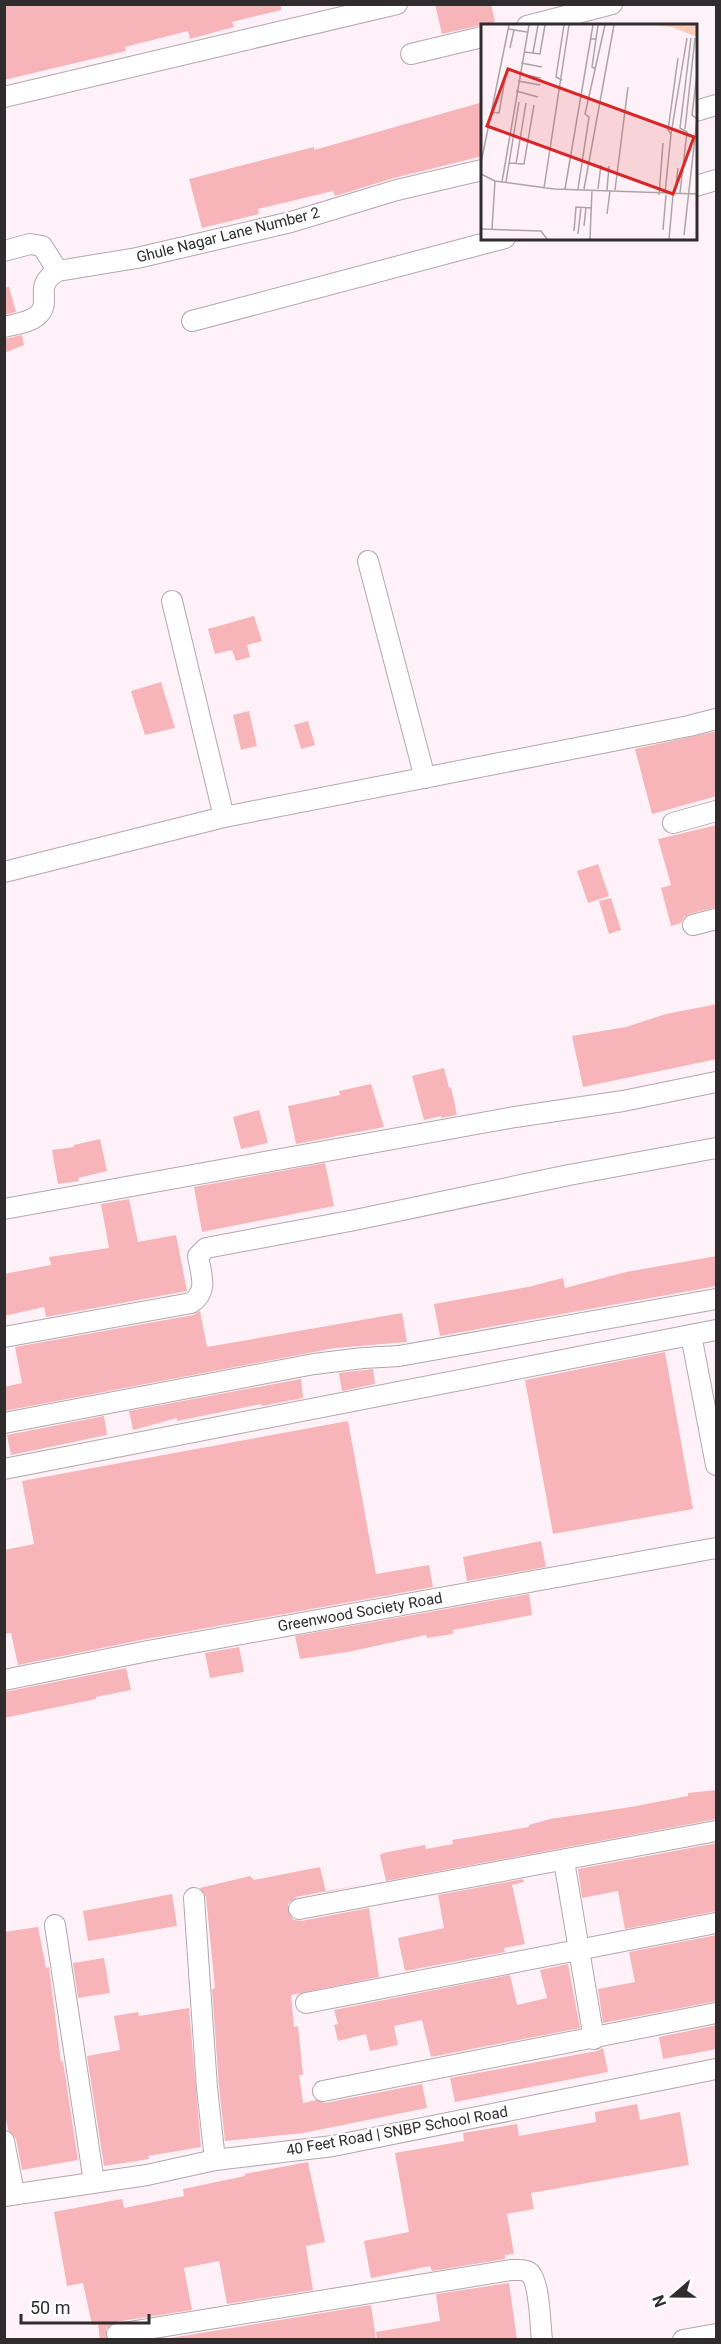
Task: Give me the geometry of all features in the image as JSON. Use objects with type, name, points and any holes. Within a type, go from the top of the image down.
[{"type":"street","points":[[4,97],[397,4]]},
{"type":"street","points":[[535,24],[612,4]]},
{"type":"street","points":[[411,54],[481,37]]},
{"type":"street","points":[[697,111],[717,105]]},
{"type":"street","name":"Ghule Nagar Lane Number 2","points":[[58,271],[137,258],[291,222],[397,190],[481,170]]},
{"type":"street","points":[[697,186],[717,180]]},
{"type":"street","points":[[192,321],[497,240]]},
{"type":"street","points":[[4,251],[30,244],[42,246],[58,271],[48,277],[43,287],[44,305],[39,315],[29,321],[4,327]]},
{"type":"street","points":[[368,561],[425,778]]},
{"type":"street","points":[[172,601],[224,817]]},
{"type":"street","points":[[4,872],[224,817],[717,719]]},
{"type":"street","points":[[673,824],[717,811]]},
{"type":"street","points":[[693,925],[717,919]]},
{"type":"street","points":[[4,1209],[515,1117],[623,1101],[717,1082]]},
{"type":"street","points":[[4,1337],[191,1303],[199,1298],[203,1288],[198,1256],[207,1248],[355,1220],[569,1175],[717,1149]]},
{"type":"street","points":[[4,1423],[314,1364],[399,1356],[717,1299]]},
{"type":"street","points":[[4,1469],[717,1330]]},
{"type":"street","points":[[690,1335],[717,1465]]},
{"type":"street","name":"Greenwood Society Road","points":[[4,1680],[160,1649],[717,1548]]},
{"type":"street","points":[[300,1910],[717,1831]]},
{"type":"street","points":[[564,1861],[594,2039]]},
{"type":"street","points":[[194,1899],[207,2088],[215,2160]]},
{"type":"street","points":[[306,2003],[717,1923]]},
{"type":"street","points":[[55,1925],[94,2182]]},
{"type":"street","points":[[323,2091],[717,2013]]},
{"type":"street","name":"40 Feet Road | SNBP School Road","points":[[9,2194],[147,2175],[215,2160],[333,2146],[717,2069]]},
{"type":"street","points":[[4,2141],[9,2194]]},
{"type":"street","points":[[117,2334],[511,2270],[524,2270],[530,2274],[535,2286],[542,2340]]},
{"type":"street","points":[[683,2340],[717,2334]]},
{"type":"building","points":[[4,4],[281,4],[281,10],[232,22],[234,27],[190,39],[188,31],[125,47],[126,51],[4,80]]},
{"type":"building","points":[[435,4],[491,4],[495,22],[442,34]]},
{"type":"building","points":[[481,103],[481,156],[394,178],[335,196],[333,191],[258,209],[259,214],[202,228],[189,179],[314,147],[314,150]]},
{"type":"building","points":[[9,287],[16,312],[4,315],[4,288]]},
{"type":"building","points":[[22,335],[24,345],[4,353],[4,339]]},
{"type":"building","points":[[254,616],[262,641],[247,645],[250,657],[236,661],[232,650],[215,654],[208,629]]},
{"type":"building","points":[[161,682],[175,728],[145,735],[131,691]]},
{"type":"building","points":[[249,711],[257,746],[241,750],[233,715]]},
{"type":"building","points":[[308,721],[315,745],[301,749],[294,725]]},
{"type":"building","points":[[717,731],[717,796],[652,814],[635,749]]},
{"type":"building","points":[[717,825],[717,907],[689,914],[681,923],[671,926],[661,888],[671,885],[658,839]]},
{"type":"building","points":[[598,864],[609,896],[588,903],[577,871]]},
{"type":"building","points":[[611,898],[621,930],[609,934],[599,901]]},
{"type":"building","points":[[717,1004],[717,1059],[583,1087],[572,1036],[626,1027],[666,1014]]},
{"type":"building","points":[[444,1068],[457,1115],[424,1120],[412,1076]]},
{"type":"building","points":[[371,1084],[384,1127],[296,1144],[288,1106],[340,1095],[339,1091]]},
{"type":"building","points":[[259,1110],[268,1143],[241,1149],[233,1117]]},
{"type":"building","points":[[100,1139],[107,1171],[78,1178],[79,1181],[58,1184],[52,1150],[74,1147],[74,1145]]},
{"type":"building","points":[[325,1163],[334,1206],[202,1232],[194,1187]]},
{"type":"building","points":[[129,1199],[138,1242],[176,1235],[187,1291],[46,1317],[44,1307],[4,1316],[4,1274],[51,1265],[49,1257],[109,1248],[101,1204]]},
{"type":"building","points":[[717,1256],[717,1286],[440,1336],[434,1304],[528,1287],[563,1278],[565,1288],[626,1272]]},
{"type":"building","points":[[200,1311],[207,1347],[402,1313],[407,1342],[335,1348],[4,1411],[4,1387],[22,1383],[15,1347],[193,1315]]},
{"type":"building","points":[[665,1352],[693,1509],[553,1534],[525,1380]]},
{"type":"building","points":[[373,1369],[375,1384],[342,1391],[339,1373]]},
{"type":"building","points":[[301,1379],[303,1398],[177,1421],[177,1418],[133,1430],[129,1411]]},
{"type":"building","points":[[104,1416],[107,1435],[11,1455],[7,1435]]},
{"type":"building","points":[[348,1421],[376,1574],[429,1565],[433,1587],[146,1639],[18,1665],[11,1633],[4,1634],[4,1550],[34,1544],[22,1481]]},
{"type":"building","points":[[541,1541],[546,1567],[467,1581],[463,1557]]},
{"type":"building","points":[[529,1594],[532,1615],[453,1630],[453,1634],[427,1638],[426,1635],[348,1652],[300,1659],[295,1636]]},
{"type":"building","points":[[239,1647],[244,1672],[210,1678],[205,1653]]},
{"type":"building","points":[[126,1668],[131,1690],[4,1718],[4,1692]]},
{"type":"building","points":[[717,1790],[717,1819],[386,1881],[380,1855],[383,1853],[425,1845],[426,1849],[453,1844],[452,1840],[529,1827],[529,1825],[550,1819],[631,1807],[688,1796],[688,1793]]},
{"type":"building","points":[[717,1843],[717,1911],[625,1929],[618,1891],[582,1898],[578,1869]]},
{"type":"building","points":[[320,1867],[326,1891],[296,1897],[288,1904],[290,1916],[294,1920],[301,1921],[369,1908],[379,1977],[291,1995],[294,2027],[298,2026],[303,2075],[299,2075],[303,2103],[316,2100],[325,2103],[422,2084],[427,2108],[303,2133],[225,2141],[212,1989],[215,1988],[206,1897],[200,1888],[250,1876],[254,1880]]},
{"type":"building","points":[[523,1879],[524,1882],[512,1885],[525,1944],[504,1948],[505,1952],[405,1971],[398,1938],[444,1928],[438,1895]]},
{"type":"building","points":[[172,1894],[177,1926],[88,1941],[83,1911]]},
{"type":"building","points":[[38,1927],[46,1968],[49,1967],[61,2062],[63,2061],[78,2160],[22,2170],[16,2139],[8,2130],[4,2107],[4,1932]]},
{"type":"building","points":[[717,1935],[717,2001],[603,2023],[598,1989],[635,1982],[629,1952]]},
{"type":"building","points":[[104,1958],[110,1993],[78,1998],[73,1963]]},
{"type":"building","points":[[568,1964],[580,2028],[431,2057],[422,2020],[394,2026],[398,2045],[370,2051],[366,2034],[338,2041],[334,2025],[338,2024],[334,2010],[510,1975],[517,2005],[547,1998],[540,1970]]},
{"type":"building","points":[[189,2008],[201,2147],[104,2166],[87,2056],[120,2050],[114,2016],[138,2012],[139,2016]]},
{"type":"building","points":[[717,2025],[717,2049],[663,2059],[659,2037]]},
{"type":"building","points":[[603,2048],[608,2072],[455,2102],[450,2078]]},
{"type":"building","points":[[637,2104],[640,2120],[680,2112],[689,2165],[531,2193],[534,2209],[507,2214],[514,2254],[505,2255],[505,2259],[432,2271],[430,2266],[371,2278],[364,2241],[409,2232],[395,2153],[464,2141],[463,2133],[517,2124],[519,2136],[596,2122],[595,2112]]},
{"type":"building","points":[[308,2162],[325,2242],[306,2246],[313,2290],[227,2304],[219,2261],[184,2268],[192,2310],[115,2322],[106,2329],[107,2340],[100,2340],[98,2324],[92,2325],[83,2283],[67,2286],[54,2212],[122,2199],[124,2208],[184,2196],[183,2189]]},
{"type":"building","points":[[509,2283],[517,2340],[377,2340],[376,2332],[440,2321],[436,2294]]},
{"type":"building","points":[[371,2305],[376,2340],[158,2340]]}]
